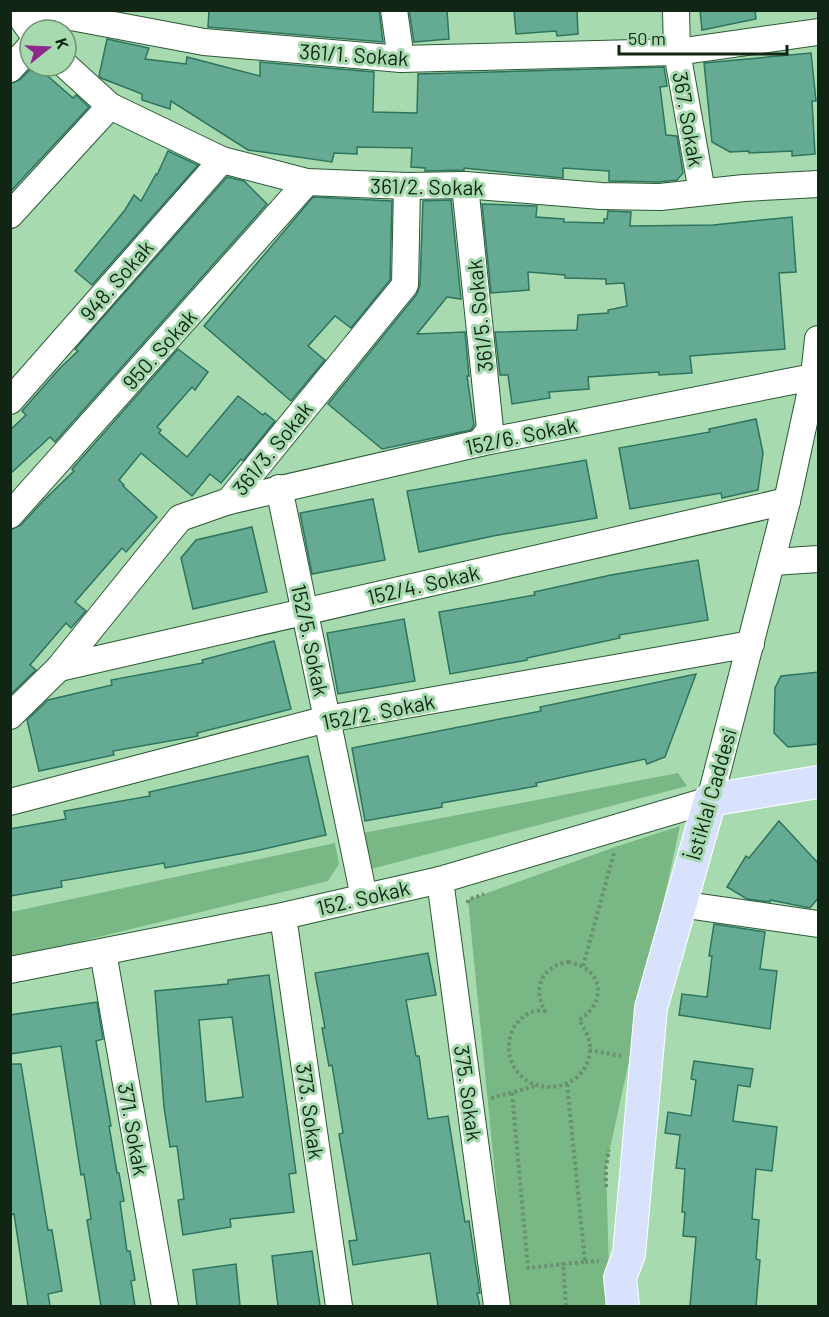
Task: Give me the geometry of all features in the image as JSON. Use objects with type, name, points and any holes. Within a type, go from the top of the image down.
[{"type":"main road","points":[[710,801],[819,782]]},
{"type":"main road","name":"İstiklal Caddesi","points":[[623,1306],[620,1278],[629,1254],[651,1008],[710,801]]},
{"type":"main road","name":"İstiklal Caddesi","points":[[629,1254],[643,1288],[645,1306]]},
{"type":"street","name":"361/1. Sokak","points":[[34,10],[204,42],[400,59],[677,52],[819,32]]},
{"type":"street","points":[[394,10],[400,59]]},
{"type":"street","name":"367. Sokak","points":[[676,10],[677,52],[702,192]]},
{"type":"street","name":"361/2. Sokak","points":[[78,77],[111,106],[222,160],[308,183],[406,186],[465,184],[601,195],[660,196],[819,183]]},
{"type":"street","points":[[10,215],[111,106]]},
{"type":"street","name":"948. Sokak","points":[[10,401],[222,160]]},
{"type":"street","name":"950. Sokak","points":[[10,515],[308,183]]},
{"type":"street","name":"361/5. Sokak","points":[[465,184],[490,429],[480,443]]},
{"type":"street","name":"361/3. Sokak","points":[[10,716],[59,668],[180,518],[229,501],[405,285],[406,186]]},
{"type":"street","name":"İstiklal Caddesi","points":[[710,801],[787,501],[816,376],[819,339]]},
{"type":"street","name":"152/6. Sokak","points":[[229,501],[480,443],[816,376]]},
{"type":"street","name":"152/5. Sokak","points":[[279,488],[364,897]]},
{"type":"street","name":"152/4. Sokak","points":[[59,668],[787,501]]},
{"type":"street","points":[[772,562],[819,559]]},
{"type":"street","name":"152/2. Sokak","points":[[10,802],[327,719],[751,644]]},
{"type":"street","name":"152. Sokak","points":[[10,970],[283,916],[440,880],[710,801]]},
{"type":"street","name":"375. Sokak","points":[[440,880],[497,1306]]},
{"type":"street","points":[[679,904],[819,924]]},
{"type":"street","name":"373. Sokak","points":[[283,916],[339,1306]]},
{"type":"street","name":"371. Sokak","points":[[103,952],[165,1306]]},
{"type":"path","points":[[583,966],[615,847],[605,850]]},
{"type":"path","points":[[469,912],[468,900],[489,892]]},
{"type":"path","points":[[568,962],[583,966],[594,975],[598,996],[595,1006],[579,1020],[587,1033],[589,1050],[582,1071],[562,1086],[549,1088],[536,1086],[525,1080],[515,1070],[510,1058],[509,1044],[512,1030],[520,1019],[531,1011],[545,1011],[538,993],[543,975],[550,968],[568,962]]},
{"type":"path","points":[[589,1050],[629,1058]]},
{"type":"path","points":[[512,1093],[528,1268],[585,1262],[567,1083]]},
{"type":"path","points":[[487,1099],[536,1086]]},
{"type":"path","points":[[606,1190],[606,1167],[610,1145]]},
{"type":"path","points":[[563,1264],[566,1306]]},
{"type":"green space","points":[[678,773],[687,786],[371,869],[363,833]]},
{"type":"green space","points":[[680,826],[606,1167],[610,1306],[508,1306],[468,900]]},
{"type":"green space","points":[[335,843],[339,864],[328,881],[17,957],[11,954],[11,912]]},
{"type":"building","points":[[209,10],[379,10],[383,42],[208,27]]},
{"type":"building","points":[[409,10],[447,10],[449,39],[414,42]]},
{"type":"building","points":[[514,10],[577,10],[578,34],[557,36],[556,31],[516,34]]},
{"type":"building","points":[[700,10],[755,10],[756,19],[702,30]]},
{"type":"building","points":[[107,39],[149,48],[145,59],[186,64],[187,57],[260,76],[260,62],[374,72],[373,112],[417,113],[418,74],[664,67],[667,86],[660,87],[666,135],[677,136],[683,173],[677,180],[659,182],[609,181],[609,171],[563,168],[563,178],[464,168],[464,170],[425,171],[425,168],[411,167],[412,148],[357,147],[357,154],[334,153],[332,162],[248,150],[171,101],[170,109],[142,100],[142,94],[101,78],[99,76]]},
{"type":"building","points":[[811,53],[816,101],[812,101],[815,154],[792,156],[792,151],[730,152],[712,142],[704,63]]},
{"type":"building","points":[[50,78],[73,98],[76,95],[89,107],[10,192],[10,84],[21,79]]},
{"type":"building","points":[[168,151],[198,165],[92,285],[75,271],[125,210],[134,195],[141,201]]},
{"type":"building","points":[[227,177],[244,181],[267,204],[55,442],[50,437],[10,474],[10,430],[26,415],[22,411],[78,351],[75,349]]},
{"type":"building","points":[[313,197],[392,201],[390,280],[351,328],[335,316],[308,346],[325,360],[291,401],[204,326]]},
{"type":"building","points":[[451,200],[461,299],[447,297],[417,334],[465,332],[469,376],[467,376],[474,425],[471,430],[382,449],[328,404],[417,294],[420,285],[423,201]]},
{"type":"building","points":[[482,204],[537,206],[536,217],[564,219],[564,222],[604,223],[608,211],[631,212],[630,226],[713,225],[792,217],[796,272],[779,273],[785,349],[690,356],[692,373],[659,375],[659,372],[588,377],[589,389],[549,392],[550,398],[512,404],[508,375],[500,375],[495,332],[577,330],[578,315],[608,313],[608,310],[627,306],[624,283],[606,284],[606,279],[565,278],[565,275],[528,272],[529,290],[491,293]]},
{"type":"building","points":[[178,349],[208,372],[195,390],[192,387],[157,427],[161,430],[159,433],[187,457],[238,396],[275,421],[243,461],[241,459],[221,483],[210,474],[192,496],[141,453],[119,480],[157,517],[126,552],[122,548],[75,602],[86,611],[71,628],[66,623],[30,665],[36,670],[10,695],[10,530],[21,525],[74,471],[72,469]]},
{"type":"building","points":[[756,419],[763,453],[758,490],[722,498],[721,493],[630,509],[619,448],[710,432],[709,429]]},
{"type":"building","points":[[586,460],[597,518],[493,536],[419,552],[407,491]]},
{"type":"building","points":[[373,499],[385,560],[312,574],[300,513]]},
{"type":"building","points":[[252,527],[267,592],[193,609],[181,558],[196,540]]},
{"type":"building","points":[[698,560],[708,620],[619,635],[620,638],[527,658],[527,660],[450,674],[439,612],[535,595],[534,592],[611,575]]},
{"type":"building","points":[[404,619],[415,681],[338,694],[327,633]]},
{"type":"building","points":[[274,641],[291,709],[197,733],[198,736],[113,751],[114,755],[39,771],[27,720],[48,700],[112,685],[111,680],[203,663],[202,660]]},
{"type":"building","points":[[819,672],[819,744],[788,747],[774,733],[775,688],[781,676]]},
{"type":"building","points":[[696,674],[665,757],[647,764],[645,759],[536,783],[537,786],[442,803],[442,807],[365,821],[352,748],[541,711],[540,707]]},
{"type":"building","points":[[308,756],[326,835],[165,868],[164,863],[61,881],[62,887],[10,896],[10,829],[66,819],[64,811],[150,796],[149,792]]},
{"type":"building","points":[[779,821],[819,864],[819,897],[810,908],[770,900],[770,902],[747,899],[727,887],[746,856],[749,858]]},
{"type":"building","points":[[714,924],[765,932],[760,969],[777,971],[770,1029],[679,1015],[682,994],[707,997],[712,956],[709,956]]},
{"type":"building","points":[[428,953],[436,995],[406,1000],[416,1056],[419,1056],[428,1119],[448,1116],[465,1222],[469,1221],[480,1306],[438,1306],[430,1253],[353,1265],[349,1241],[357,1240],[339,1134],[343,1133],[332,1065],[329,1066],[322,1028],[325,1028],[315,973]]},
{"type":"building","points":[[269,975],[296,1173],[289,1174],[294,1212],[230,1219],[231,1227],[183,1235],[178,1200],[184,1199],[177,1146],[170,1147],[164,1107],[155,991],[228,984],[228,980]],"holes":[[[232,1017],[243,1097],[206,1102],[199,1020]]]},
{"type":"building","points":[[97,1002],[103,1039],[96,1041],[117,1173],[119,1173],[124,1201],[120,1202],[127,1251],[130,1251],[135,1280],[131,1281],[135,1306],[101,1306],[87,1220],[91,1219],[84,1174],[81,1175],[61,1046],[10,1054],[10,1015]]},
{"type":"building","points":[[694,1061],[753,1069],[750,1087],[738,1085],[733,1121],[777,1127],[772,1171],[756,1169],[752,1219],[759,1220],[756,1259],[760,1260],[756,1306],[690,1306],[696,1237],[683,1236],[685,1169],[676,1168],[680,1135],[665,1133],[668,1112],[691,1116],[696,1080],[691,1079]]},
{"type":"building","points":[[10,1064],[21,1064],[48,1230],[52,1230],[62,1291],[48,1294],[50,1306],[28,1306],[14,1214],[10,1215]]},
{"type":"building","points":[[312,1251],[320,1306],[278,1306],[272,1256]]},
{"type":"building","points":[[236,1264],[240,1306],[197,1306],[193,1270]]}]
